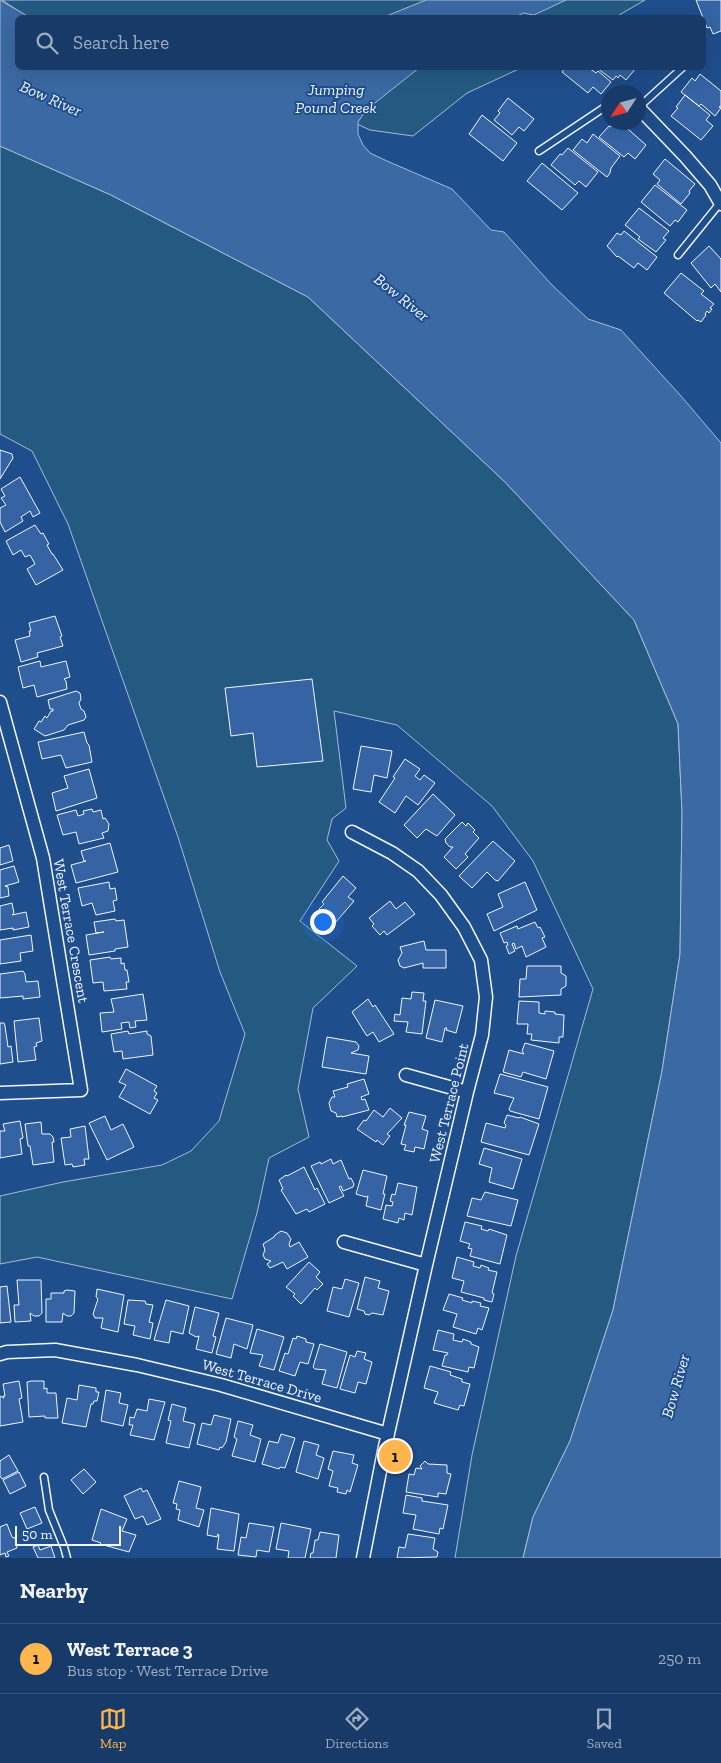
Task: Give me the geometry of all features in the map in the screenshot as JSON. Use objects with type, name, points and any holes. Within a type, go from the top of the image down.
[{"type":"street","points":[[646,115],[710,185],[721,204]]},
{"type":"street","name":"West Terrace Crescent","points":[[0,702],[43,858],[81,1090],[0,1093]]},
{"type":"street","name":"West Terrace Point","points":[[352,832],[392,853],[418,871],[441,895],[464,927],[480,960],[486,997],[482,1035],[426,1265],[388,1434]]},
{"type":"street","points":[[406,1075],[467,1092]]},
{"type":"street","points":[[344,1242],[426,1265]]},
{"type":"street","name":"West Terrace Drive","points":[[0,1354],[55,1350],[137,1365],[221,1385],[388,1434]]},
{"type":"street","points":[[363,1558],[388,1434]]},
{"type":"lane","points":[[646,101],[680,70]]},
{"type":"lane","points":[[539,151],[601,110]]},
{"type":"lane","points":[[678,255],[721,204]]},
{"type":"lane","points":[[44,1477],[49,1510],[67,1558]]},
{"type":"shaded area","points":[[2,0],[645,0],[619,15],[24,15]]},
{"type":"shaded area","points":[[239,70],[517,70],[467,93],[413,136],[370,130]]},
{"type":"shaded area","points":[[0,146],[111,195],[308,297],[505,482],[634,620],[678,724],[682,812],[680,954],[662,1071],[613,1310],[570,1441],[533,1517],[523,1558],[455,1558],[472,1455],[516,1256],[593,989],[533,861],[492,806],[397,725],[334,711],[346,808],[332,819],[327,840],[339,861],[300,921],[357,966],[313,1008],[298,1089],[309,1137],[269,1158],[257,1213],[232,1299],[37,1257],[0,1264],[0,1196],[63,1182],[162,1165],[191,1151],[219,1121],[245,1034],[220,972],[178,837],[68,524],[32,451],[0,434]]},
{"type":"water","points":[[0,0],[26,15],[15,15],[15,70],[416,70],[366,110],[358,122],[358,134],[363,145],[370,153],[452,189],[491,230],[504,232],[552,285],[588,319],[621,330],[721,443],[721,1558],[523,1558],[533,1517],[570,1441],[613,1310],[662,1071],[680,954],[682,812],[678,724],[634,620],[505,482],[308,297],[111,195],[0,146]]},
{"type":"water","points":[[426,0],[566,0],[534,15],[523,13],[520,15],[389,15]]},
{"type":"building","points":[[696,0],[721,0],[721,31],[713,34],[710,27],[707,28],[706,25],[706,15],[702,15]]},
{"type":"building","points":[[564,70],[592,70],[596,73],[598,71],[611,82],[608,85],[601,85],[601,94],[593,87],[588,93],[562,72]]},
{"type":"building","points":[[600,70],[634,70],[626,80],[620,75],[618,78],[616,76],[613,80]]},
{"type":"building","points":[[700,74],[721,91],[721,106],[719,107],[721,108],[715,116],[701,104],[699,106],[681,92],[692,78],[695,81]]},
{"type":"building","points":[[685,95],[710,115],[706,120],[713,126],[701,140],[671,116]]},
{"type":"building","points":[[508,98],[534,119],[524,131],[519,127],[512,135],[494,120]]},
{"type":"building","points":[[482,115],[517,143],[503,161],[469,134]]},
{"type":"building","points":[[605,130],[629,130],[646,145],[635,159],[628,153],[624,157],[599,137]]},
{"type":"building","points":[[593,134],[620,156],[607,177],[573,150],[582,139],[587,143]]},
{"type":"building","points":[[568,148],[598,172],[586,187],[579,181],[575,185],[551,165]]},
{"type":"building","points":[[665,159],[695,184],[681,204],[657,184],[660,180],[653,174]]},
{"type":"building","points":[[542,163],[578,193],[562,210],[527,181]]},
{"type":"building","points":[[655,185],[687,210],[678,222],[675,220],[670,226],[641,202]]},
{"type":"building","points":[[639,208],[669,231],[663,238],[666,240],[656,252],[638,239],[640,237],[625,225]]},
{"type":"building","points":[[624,231],[657,257],[647,270],[638,263],[634,268],[617,257],[607,246],[617,233],[621,235]]},
{"type":"building","points":[[709,246],[721,259],[721,292],[715,284],[711,288],[691,263]]},
{"type":"building","points":[[681,273],[704,291],[701,294],[714,304],[710,308],[712,309],[709,313],[707,311],[701,322],[697,321],[664,293]]},
{"type":"building","points":[[0,450],[12,454],[13,458],[0,479]]},
{"type":"building","points":[[20,477],[40,513],[33,517],[30,511],[21,517],[23,521],[5,532],[0,522],[0,508],[6,505],[1,498],[5,496],[1,489]]},
{"type":"building","points":[[35,525],[41,534],[43,533],[49,544],[47,545],[63,570],[36,585],[27,569],[35,564],[30,555],[25,557],[21,550],[13,555],[6,541]]},
{"type":"building","points":[[55,616],[62,636],[60,637],[63,646],[37,653],[38,657],[21,662],[15,640],[30,636],[29,623]]},
{"type":"building","points":[[40,661],[41,667],[66,661],[70,677],[64,679],[67,689],[37,697],[34,685],[23,688],[18,667]]},
{"type":"building","points":[[312,679],[323,761],[257,767],[253,733],[231,736],[225,688]]},
{"type":"building","points":[[76,691],[80,693],[81,699],[79,703],[86,717],[84,720],[68,725],[64,730],[45,736],[34,729],[39,721],[41,722],[45,716],[47,718],[51,711],[53,711],[53,709],[50,709],[48,700]]},
{"type":"building","points":[[84,732],[92,762],[66,768],[61,755],[42,759],[38,742]]},
{"type":"building","points":[[361,746],[392,751],[387,778],[374,775],[371,792],[353,789]]},
{"type":"building","points":[[405,759],[420,769],[415,776],[420,780],[424,775],[435,783],[418,805],[406,796],[395,813],[379,802]]},
{"type":"building","points":[[89,769],[97,798],[56,811],[52,793],[68,788],[64,776]]},
{"type":"building","points":[[433,794],[455,815],[437,836],[426,829],[417,838],[404,825]]},
{"type":"building","points":[[92,809],[93,812],[101,810],[103,819],[105,818],[109,824],[108,831],[102,833],[104,838],[79,844],[76,832],[63,835],[57,815],[76,810],[78,816],[84,814],[83,811]]},
{"type":"building","points":[[462,822],[466,826],[468,823],[475,830],[473,832],[479,838],[465,854],[468,857],[456,869],[444,857],[453,847],[446,843],[445,839]]},
{"type":"building","points":[[493,841],[515,861],[498,881],[487,872],[472,888],[459,876]]},
{"type":"building","points":[[110,843],[118,872],[76,883],[71,865],[86,861],[84,861],[81,851]]},
{"type":"building","points":[[9,845],[13,861],[0,865],[0,848]]},
{"type":"building","points":[[14,866],[19,882],[5,886],[8,887],[9,896],[0,898],[0,870]]},
{"type":"building","points":[[343,876],[356,888],[348,897],[354,901],[335,923],[319,909],[324,904],[322,902]]},
{"type":"building","points":[[109,882],[110,889],[115,888],[117,900],[113,901],[115,911],[96,915],[92,903],[82,906],[78,888]]},
{"type":"building","points":[[525,882],[537,910],[494,931],[487,914],[503,907],[498,894]]},
{"type":"building","points":[[390,901],[396,909],[405,902],[415,914],[387,935],[384,931],[380,935],[372,926],[374,924],[369,918]]},
{"type":"building","points":[[12,903],[14,913],[12,915],[26,912],[29,927],[0,930],[0,906]]},
{"type":"building","points":[[115,919],[116,921],[124,920],[128,947],[89,955],[86,935],[104,932],[96,933],[94,922]]},
{"type":"building","points":[[535,922],[545,937],[542,938],[546,947],[526,957],[522,946],[516,949],[514,943],[512,944],[515,951],[509,954],[506,946],[508,945],[507,942],[504,943],[500,933],[517,926],[518,929]]},
{"type":"building","points":[[31,935],[33,951],[20,953],[21,961],[0,964],[0,940]]},
{"type":"building","points":[[424,941],[426,950],[446,950],[446,968],[423,968],[423,963],[404,968],[400,966],[398,960],[402,953],[400,947]]},
{"type":"building","points":[[110,957],[111,959],[121,958],[121,964],[124,963],[129,982],[126,982],[127,989],[104,991],[103,982],[93,983],[90,960]]},
{"type":"building","points":[[527,966],[561,966],[561,973],[566,976],[566,986],[561,989],[561,995],[519,997],[520,979],[526,979]]},
{"type":"building","points":[[23,971],[26,982],[38,981],[40,997],[23,999],[23,996],[0,998],[0,974]]},
{"type":"building","points":[[412,992],[424,993],[423,1001],[426,1001],[422,1034],[406,1032],[408,1022],[394,1021],[395,1014],[400,1015],[402,998],[411,999]]},
{"type":"building","points":[[143,994],[147,1020],[135,1021],[136,1027],[130,1028],[129,1022],[121,1023],[122,1029],[102,1032],[100,1013],[114,1012],[111,999]]},
{"type":"building","points":[[368,999],[373,1007],[375,1005],[394,1034],[379,1042],[373,1032],[367,1036],[352,1012]]},
{"type":"building","points":[[435,1000],[463,1006],[456,1033],[445,1028],[442,1042],[426,1038]]},
{"type":"building","points":[[519,1001],[539,1002],[539,1013],[545,1014],[545,1011],[564,1015],[563,1037],[559,1037],[559,1043],[531,1040],[532,1034],[527,1034],[528,1024],[517,1024]]},
{"type":"building","points":[[39,1018],[42,1041],[36,1043],[37,1046],[34,1047],[36,1060],[18,1062],[14,1021]]},
{"type":"building","points":[[0,1023],[4,1023],[5,1026],[8,1047],[11,1046],[13,1062],[0,1064]]},
{"type":"building","points":[[128,1031],[129,1034],[147,1031],[147,1034],[151,1036],[153,1055],[123,1059],[122,1051],[114,1052],[111,1034]]},
{"type":"building","points":[[327,1037],[356,1042],[359,1046],[358,1050],[351,1053],[369,1056],[366,1074],[322,1067]]},
{"type":"building","points":[[525,1043],[554,1051],[546,1079],[523,1072],[521,1077],[503,1072],[509,1050],[524,1054],[522,1051]]},
{"type":"building","points":[[126,1069],[157,1086],[154,1091],[157,1093],[154,1098],[158,1100],[150,1114],[119,1097],[126,1085],[119,1082]]},
{"type":"building","points":[[500,1074],[548,1087],[539,1119],[510,1111],[509,1109],[514,1098],[494,1093]]},
{"type":"building","points":[[364,1079],[369,1094],[361,1097],[362,1100],[365,1099],[369,1110],[337,1117],[336,1113],[331,1111],[329,1103],[332,1097],[335,1097],[333,1091],[348,1087],[347,1084]]},
{"type":"building","points":[[390,1108],[402,1118],[387,1134],[390,1136],[383,1145],[357,1129],[374,1110],[383,1117]]},
{"type":"building","points":[[409,1112],[426,1116],[422,1129],[428,1131],[424,1149],[415,1147],[414,1152],[404,1150],[406,1145],[401,1144],[406,1125],[404,1125]]},
{"type":"building","points":[[507,1115],[520,1117],[539,1124],[529,1155],[481,1142],[486,1123],[505,1128],[506,1125],[504,1123]]},
{"type":"building","points":[[105,1116],[111,1130],[123,1124],[134,1147],[107,1160],[89,1123]]},
{"type":"building","points":[[20,1121],[23,1138],[20,1139],[22,1154],[0,1158],[0,1131],[5,1131],[3,1124]]},
{"type":"building","points":[[41,1122],[42,1134],[50,1134],[53,1137],[54,1162],[33,1165],[25,1124]]},
{"type":"building","points":[[85,1126],[89,1159],[84,1159],[85,1165],[73,1167],[72,1164],[65,1165],[61,1138],[71,1137],[70,1129]]},
{"type":"building","points":[[484,1148],[522,1159],[513,1189],[489,1182],[492,1168],[479,1164]]},
{"type":"building","points":[[331,1159],[333,1164],[341,1160],[349,1179],[351,1178],[354,1184],[353,1187],[343,1191],[341,1186],[339,1187],[344,1196],[329,1203],[311,1166]]},
{"type":"building","points":[[304,1167],[315,1190],[317,1188],[325,1204],[309,1212],[307,1209],[296,1214],[281,1190],[283,1189],[279,1180]]},
{"type":"building","points":[[363,1170],[387,1176],[381,1210],[366,1206],[368,1196],[356,1194]]},
{"type":"building","points":[[398,1183],[417,1187],[412,1215],[405,1213],[404,1220],[399,1218],[398,1223],[383,1219],[386,1205],[392,1206],[393,1202],[390,1201],[392,1194],[395,1195]]},
{"type":"building","points":[[485,1192],[518,1200],[511,1226],[467,1216],[472,1198],[481,1200]]},
{"type":"building","points":[[465,1222],[482,1226],[481,1229],[488,1231],[489,1229],[507,1235],[500,1264],[470,1256],[472,1249],[468,1248],[470,1244],[460,1241]]},
{"type":"building","points":[[281,1231],[287,1233],[291,1239],[290,1247],[299,1242],[308,1257],[287,1269],[283,1262],[270,1268],[267,1264],[271,1261],[265,1259],[263,1255],[265,1250],[263,1244]]},
{"type":"building","points":[[457,1257],[474,1262],[473,1266],[480,1268],[481,1265],[489,1268],[488,1270],[497,1272],[492,1302],[461,1292],[464,1281],[452,1278]]},
{"type":"building","points":[[309,1262],[320,1272],[316,1277],[323,1284],[317,1290],[315,1288],[301,1304],[293,1296],[295,1294],[286,1287]]},
{"type":"building","points":[[365,1277],[380,1281],[378,1288],[389,1291],[383,1315],[372,1313],[369,1315],[357,1309]]},
{"type":"building","points":[[345,1279],[359,1283],[349,1317],[327,1311],[333,1287],[342,1289]]},
{"type":"building","points":[[17,1280],[41,1280],[42,1313],[39,1316],[34,1316],[30,1313],[31,1321],[15,1322],[14,1305],[19,1305]]},
{"type":"building","points":[[7,1286],[11,1322],[0,1323],[0,1287]]},
{"type":"building","points":[[97,1289],[124,1295],[118,1332],[101,1328],[103,1318],[95,1318],[93,1314],[98,1299],[96,1297]]},
{"type":"building","points":[[67,1290],[75,1291],[74,1313],[71,1316],[67,1316],[63,1313],[62,1322],[46,1322],[46,1299],[51,1299],[51,1293],[64,1293]]},
{"type":"building","points":[[449,1294],[472,1303],[472,1301],[481,1303],[480,1306],[489,1308],[482,1330],[478,1328],[476,1334],[453,1327],[457,1314],[443,1310]]},
{"type":"building","points":[[128,1300],[145,1301],[146,1304],[153,1305],[149,1322],[153,1323],[150,1339],[133,1335],[135,1326],[124,1324]]},
{"type":"building","points":[[166,1300],[189,1306],[183,1334],[171,1331],[169,1343],[154,1340]]},
{"type":"building","points":[[195,1307],[219,1313],[213,1336],[216,1337],[212,1353],[196,1349],[199,1336],[196,1337],[189,1333]]},
{"type":"building","points":[[226,1318],[253,1325],[247,1349],[234,1344],[231,1358],[216,1354]]},
{"type":"building","points":[[257,1329],[284,1337],[274,1370],[259,1366],[263,1355],[250,1353]]},
{"type":"building","points":[[438,1330],[454,1334],[453,1340],[462,1342],[463,1339],[479,1347],[474,1368],[469,1367],[468,1372],[442,1366],[445,1355],[448,1353],[433,1350]]},
{"type":"building","points":[[297,1336],[306,1339],[306,1342],[314,1344],[308,1364],[300,1362],[295,1376],[279,1371],[285,1353],[288,1354],[293,1338],[296,1339]]},
{"type":"building","points":[[320,1344],[347,1352],[337,1388],[322,1384],[326,1370],[313,1367]]},
{"type":"building","points":[[357,1351],[366,1353],[364,1359],[372,1362],[366,1384],[358,1382],[355,1393],[340,1389],[350,1355],[355,1357]]},
{"type":"building","points":[[430,1366],[451,1372],[450,1375],[470,1384],[464,1406],[460,1405],[458,1410],[434,1403],[438,1392],[424,1388]]},
{"type":"building","points":[[19,1381],[22,1398],[19,1399],[23,1422],[0,1426],[0,1396],[4,1398],[3,1396],[5,1396],[3,1384]]},
{"type":"building","points":[[44,1381],[44,1389],[47,1388],[47,1393],[56,1393],[58,1418],[45,1418],[45,1416],[29,1417],[27,1382]]},
{"type":"building","points":[[79,1385],[96,1388],[96,1392],[99,1392],[97,1401],[91,1404],[86,1427],[62,1423],[67,1398],[77,1400]]},
{"type":"building","points":[[106,1390],[121,1393],[119,1403],[128,1405],[123,1426],[101,1421]]},
{"type":"building","points":[[149,1399],[165,1402],[154,1440],[130,1435],[133,1425],[129,1425],[130,1417],[134,1418],[137,1409],[147,1411]]},
{"type":"building","points":[[172,1404],[186,1408],[183,1421],[195,1424],[189,1448],[166,1443],[171,1421],[168,1420]]},
{"type":"building","points":[[214,1415],[231,1419],[226,1442],[219,1450],[197,1444],[202,1423],[211,1425]]},
{"type":"building","points":[[238,1421],[253,1425],[250,1435],[261,1439],[255,1462],[232,1456],[237,1439],[234,1437]]},
{"type":"building","points":[[281,1434],[295,1438],[285,1468],[280,1467],[279,1469],[262,1464],[269,1441],[278,1443]]},
{"type":"building","points":[[304,1441],[319,1445],[316,1455],[324,1458],[318,1479],[296,1472]]},
{"type":"building","points":[[333,1451],[354,1455],[352,1463],[358,1465],[350,1492],[347,1490],[346,1494],[337,1492],[338,1488],[329,1486],[333,1471],[328,1469]]},
{"type":"building","points":[[9,1455],[18,1471],[2,1479],[0,1476],[0,1461]]},
{"type":"building","points":[[425,1461],[428,1464],[447,1465],[447,1473],[451,1474],[446,1494],[438,1493],[438,1497],[406,1492],[409,1474],[414,1475],[416,1468],[422,1469],[420,1466]]},
{"type":"building","points":[[84,1469],[96,1482],[83,1494],[71,1480]]},
{"type":"building","points":[[19,1472],[26,1486],[10,1494],[3,1480]]},
{"type":"building","points":[[179,1481],[201,1487],[196,1508],[204,1510],[199,1527],[178,1520],[180,1510],[176,1509],[177,1504],[173,1503]]},
{"type":"building","points":[[141,1488],[143,1492],[147,1490],[161,1519],[147,1525],[143,1516],[135,1519],[124,1496]]},
{"type":"building","points":[[406,1495],[422,1498],[422,1501],[448,1505],[443,1529],[440,1528],[439,1534],[413,1529],[416,1515],[403,1513]]},
{"type":"building","points":[[35,1507],[42,1523],[27,1529],[20,1513]]},
{"type":"building","points":[[211,1508],[239,1514],[234,1551],[217,1549],[219,1535],[217,1537],[207,1535]]},
{"type":"building","points":[[101,1509],[127,1519],[122,1531],[136,1535],[129,1552],[92,1540]]},
{"type":"building","points":[[249,1523],[274,1527],[269,1552],[257,1550],[256,1557],[238,1555],[241,1537],[246,1538]]},
{"type":"building","points":[[281,1523],[311,1529],[305,1558],[288,1558],[289,1551],[276,1549]]},
{"type":"building","points":[[7,1524],[12,1537],[15,1538],[17,1548],[7,1552],[9,1556],[6,1557],[5,1553],[0,1555],[0,1527]]},
{"type":"building","points":[[320,1532],[339,1535],[336,1558],[310,1558],[311,1553],[313,1553],[315,1540],[318,1540]]},
{"type":"building","points":[[408,1534],[435,1538],[433,1549],[438,1552],[437,1557],[397,1558],[399,1547],[405,1548]]},
{"type":"building","points":[[38,1545],[40,1550],[51,1546],[55,1558],[38,1558],[33,1547]]},
{"type":"place","name":"West Terrace 3","points":[[395,1456]]},
{"type":"water label","name":"Bow River","points":[[51,98]]},
{"type":"water label","name":"Jumping Pound Creek","points":[[336,98]]},
{"type":"water label","name":"Bow River","points":[[402,297]]},
{"type":"water label","name":"Bow River","points":[[675,1386]]}]
